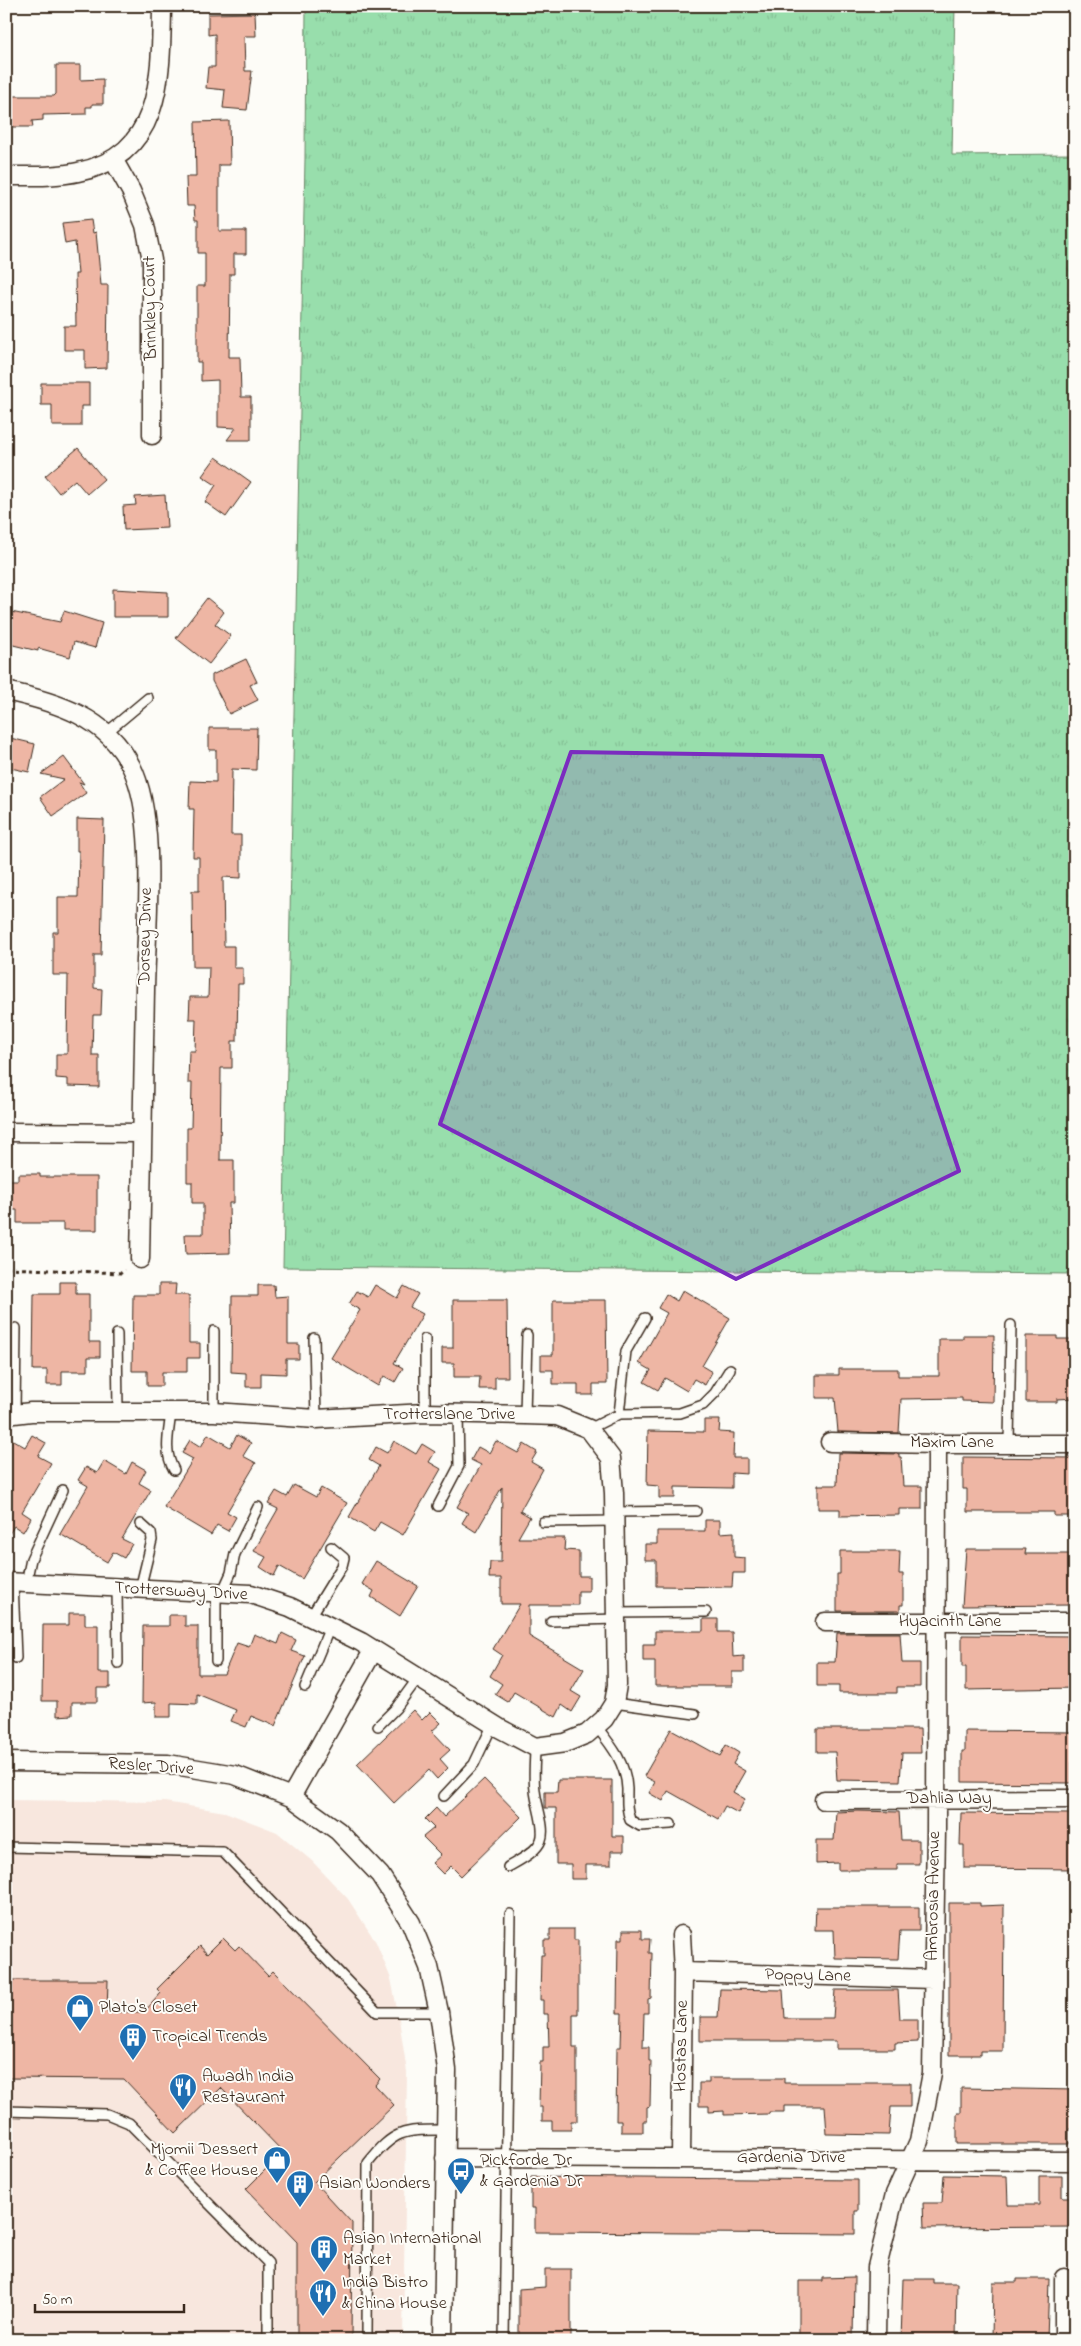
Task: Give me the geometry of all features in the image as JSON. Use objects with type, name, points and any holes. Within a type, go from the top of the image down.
[{"type":"street","points":[[6,176],[71,173],[97,167],[113,159],[135,141],[150,117],[161,67],[162,6]]},
{"type":"street","name":"Brinkley Court","points":[[113,159],[131,192],[145,225],[152,260],[152,435]]},
{"type":"street","name":"Dorsey Drive","points":[[6,691],[70,709],[95,723],[106,733],[131,765],[144,805],[148,871],[140,1259]]},
{"type":"street","points":[[6,1132],[142,1133]]},
{"type":"street","name":"Trotterslane Drive","points":[[11,1414],[214,1412],[316,1419],[458,1413],[557,1416],[589,1429]]},
{"type":"street","points":[[535,1747],[565,1743],[587,1734],[600,1723],[614,1703],[618,1685],[615,1517],[610,1458],[589,1429]]},
{"type":"street","name":"Maxim Lane","points":[[830,1442],[1075,1444]]},
{"type":"street","name":"Ambrosia Avenue","points":[[876,2340],[877,2267],[895,2194],[919,2140],[932,2073],[937,1444]]},
{"type":"street","name":"Trottersway Drive","points":[[15,1582],[251,1594],[290,1608],[330,1627],[535,1747]]},
{"type":"street","name":"Hyacinth Lane","points":[[825,1622],[1075,1622]]},
{"type":"street","points":[[291,1797],[373,1651]]},
{"type":"street","name":"Resler Drive","points":[[6,1762],[168,1764],[235,1775],[291,1797],[338,1831],[380,1875],[411,1923],[429,1967],[439,2012],[447,2070],[443,2340]]},
{"type":"street","name":"Dahlia Way","points":[[824,1800],[935,1798],[1075,1800]]},
{"type":"street","name":"Hostas Lane","points":[[680,2158],[683,1972],[681,1935]]},
{"type":"street","name":"Poppy Lane","points":[[683,1972],[933,1979]]},
{"type":"street","name":"Gardenia Drive","points":[[445,2158],[1075,2161]]},
{"type":"street","points":[[1064,2340],[1070,2276]]},
{"type":"lane","points":[[106,733],[148,698]]},
{"type":"lane","points":[[619,1414],[622,1400],[622,1372],[626,1351],[645,1318]]},
{"type":"lane","points":[[1009,1443],[1011,1325]]},
{"type":"lane","points":[[11,1414],[16,1328]]},
{"type":"lane","points":[[214,1331],[214,1412]]},
{"type":"lane","points":[[117,1334],[118,1412]]},
{"type":"lane","points":[[525,1415],[527,1336]]},
{"type":"lane","points":[[314,1338],[316,1419]]},
{"type":"lane","points":[[424,1339],[425,1413]]},
{"type":"lane","points":[[589,1429],[619,1414],[680,1413],[703,1405],[714,1393],[730,1369]]},
{"type":"lane","points":[[171,1412],[167,1450],[168,1460],[174,1470]]},
{"type":"lane","points":[[438,1506],[459,1466],[458,1413]]},
{"type":"lane","points":[[16,1658],[15,1582],[31,1559],[63,1490]]},
{"type":"lane","points":[[216,1661],[219,1592],[231,1573],[235,1554],[258,1507]]},
{"type":"lane","points":[[543,1522],[696,1511]]},
{"type":"lane","points":[[140,1589],[152,1540],[151,1533],[141,1524]]},
{"type":"lane","points":[[310,1618],[342,1566],[344,1558],[331,1547]]},
{"type":"lane","points":[[117,1588],[118,1663]]},
{"type":"lane","points":[[551,1621],[706,1612]]},
{"type":"lane","points":[[305,1687],[330,1627]]},
{"type":"lane","points":[[378,1726],[396,1708],[418,1678]]},
{"type":"lane","points":[[614,1703],[695,1714]]},
{"type":"lane","points":[[600,1723],[622,1764],[627,1788],[626,1806],[630,1820],[640,1826],[671,1824]]},
{"type":"lane","points":[[444,1796],[474,1764],[493,1724]]},
{"type":"lane","points":[[508,1867],[526,1857],[541,1842],[543,1831],[534,1788],[535,1747]]},
{"type":"lane","points":[[6,1847],[223,1852],[377,2012],[439,2012]]},
{"type":"lane","points":[[504,2340],[510,1914]]},
{"type":"lane","points":[[6,2111],[107,2114],[129,2123],[268,2263],[268,2340]]},
{"type":"lane","points":[[366,2340],[368,2163],[385,2141],[411,2130],[445,2130]]},
{"type":"path","points":[[6,1268],[121,1273],[140,1259]]},
{"type":"highlighted area","points":[[571,752],[822,756],[959,1171],[736,1279],[440,1124]]},
{"type":"shaded area","points":[[6,1800],[165,1802],[225,1812],[277,1832],[312,1861],[348,1899],[376,1942],[391,1979],[407,2072],[403,2340],[6,2340]]},
{"type":"green space","points":[[306,6],[955,6],[952,155],[1075,154],[1075,1274],[283,1267],[305,159]]},
{"type":"building","points":[[255,13],[256,36],[244,36],[245,71],[252,71],[247,110],[223,108],[225,90],[206,88],[208,67],[215,67],[215,34],[208,35],[208,14]]},
{"type":"building","points":[[56,65],[80,65],[80,80],[103,79],[103,104],[92,104],[92,107],[86,107],[86,114],[43,115],[43,120],[32,121],[33,127],[6,127],[6,96],[54,96],[56,94]]},
{"type":"building","points":[[229,121],[230,165],[219,165],[219,231],[246,231],[246,254],[234,254],[234,274],[230,274],[229,357],[240,357],[241,397],[251,397],[251,440],[227,440],[236,428],[218,427],[218,380],[201,381],[201,362],[197,362],[197,286],[205,286],[205,253],[198,253],[198,220],[195,220],[194,206],[187,206],[186,177],[196,177],[195,122]]},
{"type":"building","points":[[91,220],[93,233],[96,232],[101,285],[108,285],[107,368],[85,369],[85,350],[64,350],[64,326],[76,326],[75,274],[78,274],[75,242],[65,244],[62,223]]},
{"type":"building","points":[[41,383],[89,383],[89,406],[81,406],[81,426],[52,426],[52,405],[41,405]]},
{"type":"building","points":[[78,448],[104,479],[87,494],[75,480],[59,493],[45,476]]},
{"type":"building","points":[[216,457],[251,482],[226,517],[205,502],[216,485],[202,476]]},
{"type":"building","points":[[165,495],[167,528],[124,530],[123,506],[136,505],[135,497]]},
{"type":"building","points":[[113,589],[168,592],[168,617],[113,617]]},
{"type":"building","points":[[207,598],[224,612],[215,624],[231,636],[209,664],[176,638]]},
{"type":"building","points":[[6,611],[60,622],[64,611],[102,623],[95,648],[74,642],[70,657],[38,648],[38,651],[9,644],[10,638],[6,637]]},
{"type":"building","points":[[246,659],[257,682],[250,685],[258,700],[229,714],[212,681],[212,675]]},
{"type":"building","points":[[209,728],[257,728],[256,770],[232,769],[231,835],[241,835],[241,878],[223,877],[224,946],[234,946],[234,968],[243,968],[243,984],[238,984],[237,1041],[232,1041],[232,1068],[221,1068],[220,1160],[234,1160],[234,1203],[229,1203],[230,1253],[186,1254],[185,1234],[203,1234],[203,1203],[192,1203],[192,1182],[187,1182],[187,1128],[191,1128],[192,1083],[188,1083],[189,1051],[195,1051],[196,1019],[189,1019],[190,997],[208,997],[209,967],[193,967],[192,891],[199,891],[199,857],[193,857],[194,809],[189,809],[190,781],[216,782],[216,750],[209,750]]},
{"type":"building","points":[[10,738],[35,744],[29,772],[6,767],[6,739]]},
{"type":"building","points":[[64,757],[84,784],[79,782],[86,793],[53,816],[40,797],[64,779],[41,774]]},
{"type":"building","points":[[77,819],[104,820],[101,955],[94,955],[94,988],[102,989],[101,1015],[93,1015],[92,1055],[99,1055],[99,1087],[68,1086],[68,1079],[56,1078],[56,1054],[67,1054],[68,975],[53,975],[53,932],[58,932],[58,897],[78,897],[79,851],[77,851]]},
{"type":"building","points":[[18,1174],[40,1174],[40,1177],[97,1177],[97,1230],[63,1230],[63,1223],[17,1223],[17,1210],[6,1210],[6,1180],[18,1180]]},
{"type":"building","points":[[60,1282],[76,1282],[76,1294],[89,1294],[89,1342],[100,1342],[100,1357],[88,1357],[88,1371],[62,1371],[62,1385],[47,1385],[47,1370],[33,1370],[34,1294],[60,1294]]},
{"type":"building","points":[[159,1284],[176,1284],[175,1295],[189,1295],[189,1343],[200,1343],[200,1358],[187,1358],[187,1372],[162,1372],[162,1386],[147,1386],[147,1371],[132,1371],[133,1295],[159,1295]]},
{"type":"building","points":[[258,1285],[274,1285],[275,1297],[288,1296],[288,1344],[299,1344],[299,1359],[286,1359],[286,1374],[261,1373],[261,1387],[246,1387],[246,1373],[231,1372],[232,1296],[258,1296]]},
{"type":"building","points":[[375,1285],[397,1298],[404,1286],[418,1294],[410,1307],[423,1314],[394,1363],[403,1368],[395,1382],[384,1376],[378,1386],[331,1358],[360,1310],[349,1304],[357,1291],[368,1297]]},
{"type":"building","points":[[683,1290],[730,1318],[702,1366],[712,1372],[705,1385],[694,1379],[687,1391],[665,1378],[658,1390],[644,1382],[651,1370],[639,1363],[667,1313],[658,1308],[666,1294],[677,1301]]},
{"type":"building","points":[[453,1300],[507,1300],[508,1377],[495,1377],[495,1389],[479,1389],[480,1377],[454,1377],[454,1363],[442,1363],[442,1348],[453,1348]]},
{"type":"building","points":[[553,1300],[606,1300],[607,1384],[593,1384],[593,1395],[578,1395],[578,1384],[553,1384],[553,1370],[541,1370],[541,1355],[553,1355]]},
{"type":"building","points":[[963,1335],[994,1335],[993,1402],[962,1401],[962,1398],[901,1399],[899,1433],[838,1432],[835,1398],[816,1398],[816,1375],[839,1375],[839,1369],[898,1369],[898,1376],[939,1376],[939,1339],[963,1339]]},
{"type":"building","points":[[1026,1336],[1057,1336],[1057,1339],[1075,1339],[1075,1398],[1057,1399],[1057,1402],[1026,1402]]},
{"type":"building","points":[[704,1420],[720,1420],[719,1432],[734,1433],[733,1458],[747,1458],[747,1474],[732,1473],[732,1488],[675,1487],[675,1498],[659,1498],[659,1486],[647,1485],[648,1431],[704,1432]]},
{"type":"building","points":[[208,1434],[230,1447],[237,1435],[251,1443],[243,1456],[256,1463],[227,1512],[236,1517],[228,1531],[217,1525],[211,1535],[164,1507],[193,1459],[182,1453],[190,1440],[201,1447]]},
{"type":"building","points":[[32,1435],[46,1443],[38,1456],[51,1463],[22,1512],[31,1518],[23,1532],[14,1526],[6,1539],[6,1436],[25,1447]]},
{"type":"building","points":[[394,1441],[416,1454],[422,1444],[435,1452],[429,1462],[441,1469],[403,1535],[380,1522],[374,1532],[349,1517],[379,1466],[369,1460],[376,1447],[387,1453]]},
{"type":"building","points":[[496,1441],[518,1453],[524,1444],[537,1452],[531,1462],[543,1469],[520,1511],[530,1517],[518,1538],[565,1538],[564,1550],[579,1551],[579,1576],[589,1576],[589,1591],[578,1591],[578,1605],[529,1605],[529,1636],[584,1669],[571,1691],[581,1697],[572,1712],[562,1705],[556,1717],[514,1692],[508,1702],[495,1694],[502,1684],[490,1676],[502,1655],[493,1649],[520,1604],[501,1604],[501,1578],[489,1578],[490,1562],[501,1562],[502,1487],[476,1532],[462,1523],[468,1513],[457,1507],[481,1465],[471,1460],[478,1447],[489,1453]]},
{"type":"building","points":[[838,1453],[899,1454],[899,1457],[901,1457],[903,1486],[922,1486],[922,1509],[899,1509],[899,1515],[840,1516],[840,1509],[818,1509],[818,1485],[837,1485]]},
{"type":"building","points":[[963,1457],[1074,1458],[1075,1516],[1054,1516],[1054,1512],[967,1512],[967,1489],[963,1489]]},
{"type":"building","points":[[104,1461],[126,1474],[132,1462],[146,1470],[139,1483],[151,1490],[122,1539],[132,1544],[124,1558],[113,1552],[107,1562],[60,1534],[88,1486],[78,1480],[86,1467],[97,1473]]},
{"type":"building","points":[[294,1485],[316,1497],[321,1488],[347,1503],[302,1579],[279,1566],[274,1576],[260,1567],[266,1557],[254,1551],[278,1509],[268,1504],[276,1491],[287,1497]]},
{"type":"building","points":[[705,1520],[720,1520],[720,1533],[734,1532],[734,1557],[745,1558],[745,1573],[733,1573],[732,1587],[656,1586],[656,1560],[645,1560],[645,1544],[657,1544],[657,1531],[705,1531]]},
{"type":"building","points":[[966,1549],[1026,1549],[1025,1554],[1075,1554],[1073,1605],[962,1606]]},
{"type":"building","points":[[840,1551],[900,1551],[899,1574],[903,1574],[903,1605],[900,1605],[900,1611],[837,1611],[837,1574],[840,1574]]},
{"type":"building","points":[[376,1561],[418,1586],[400,1616],[371,1597],[374,1591],[362,1584]]},
{"type":"building","points":[[69,1613],[85,1613],[85,1625],[98,1625],[98,1673],[110,1673],[110,1688],[97,1688],[97,1702],[72,1702],[72,1715],[57,1716],[57,1701],[42,1701],[43,1625],[69,1625]]},
{"type":"building","points":[[169,1615],[185,1615],[185,1626],[198,1626],[198,1674],[224,1674],[237,1643],[249,1647],[254,1634],[278,1644],[282,1633],[296,1640],[291,1651],[305,1656],[275,1726],[251,1716],[246,1727],[231,1721],[236,1710],[197,1694],[197,1704],[171,1703],[171,1717],[156,1717],[156,1702],[142,1703],[143,1626],[169,1626]]},
{"type":"building","points":[[703,1619],[718,1619],[718,1632],[732,1632],[733,1657],[744,1656],[744,1672],[732,1672],[732,1686],[655,1686],[655,1661],[643,1661],[643,1644],[655,1644],[655,1631],[703,1631]]},
{"type":"building","points":[[837,1633],[900,1633],[902,1663],[920,1663],[920,1687],[897,1687],[897,1693],[839,1693],[839,1686],[817,1686],[817,1662],[835,1662]]},
{"type":"building","points":[[962,1635],[1072,1636],[1075,1688],[966,1690],[966,1667],[962,1667]]},
{"type":"building","points":[[413,1710],[422,1720],[430,1712],[441,1723],[432,1731],[450,1750],[440,1759],[448,1768],[437,1779],[429,1770],[394,1803],[357,1764]]},
{"type":"building","points":[[671,1729],[720,1756],[726,1745],[739,1753],[733,1764],[745,1771],[733,1792],[745,1799],[738,1813],[725,1806],[718,1819],[668,1791],[663,1801],[649,1793],[655,1782],[644,1776]]},
{"type":"building","points":[[817,1729],[920,1729],[921,1753],[902,1753],[900,1781],[837,1780],[835,1752],[817,1752]]},
{"type":"building","points":[[965,1731],[1075,1732],[1075,1762],[1072,1762],[1072,1783],[962,1782],[962,1751],[965,1751]]},
{"type":"building","points":[[484,1779],[521,1817],[461,1876],[451,1866],[443,1874],[432,1863],[441,1855],[423,1837],[434,1828],[425,1819],[436,1808],[444,1817]]},
{"type":"building","points":[[558,1780],[612,1780],[612,1836],[624,1836],[624,1851],[611,1851],[611,1865],[586,1865],[586,1879],[571,1879],[571,1864],[556,1864],[556,1808],[545,1808],[545,1792],[557,1792]]},
{"type":"building","points":[[836,1812],[899,1812],[901,1840],[919,1840],[919,1864],[897,1864],[897,1870],[838,1870],[838,1863],[816,1864],[816,1840],[834,1840]]},
{"type":"building","points":[[961,1813],[1071,1814],[1071,1835],[1075,1835],[1075,1869],[964,1868],[964,1845],[960,1845]]},
{"type":"building","points":[[949,1903],[980,1903],[980,1906],[1004,1905],[1003,2051],[980,2051],[980,2055],[949,2055]]},
{"type":"building","points":[[816,1907],[919,1907],[919,1931],[900,1931],[898,1959],[835,1958],[834,1930],[815,1930]]},
{"type":"building","points":[[550,1929],[574,1929],[574,1940],[578,1940],[578,2014],[573,2014],[573,2047],[577,2047],[577,2121],[571,2121],[571,2130],[552,2130],[552,2121],[542,2121],[542,2107],[539,2107],[540,2062],[543,2062],[543,2047],[549,2047],[548,2014],[543,2014],[543,2000],[540,2000],[541,1955],[544,1955],[544,1940],[550,1940]]},
{"type":"building","points":[[623,1930],[642,1930],[642,1939],[650,1939],[649,1953],[652,1953],[651,1998],[648,1999],[648,2013],[644,2013],[643,2047],[649,2047],[649,2061],[651,2061],[650,2106],[647,2107],[647,2121],[643,2121],[643,2132],[621,2132],[621,2121],[616,2121],[617,2047],[621,2047],[622,2013],[617,2013],[618,1939],[623,1939]]},
{"type":"building","points":[[223,1938],[235,1950],[239,1946],[268,1976],[273,1971],[380,2079],[375,2085],[394,2105],[314,2182],[352,2223],[351,2340],[297,2340],[297,2242],[246,2189],[283,2152],[221,2088],[175,2133],[124,2079],[6,2078],[6,1980],[108,1980],[107,2012],[144,2012],[161,1993],[157,1989],[200,1946],[207,1954]]},
{"type":"building","points":[[720,1989],[783,1990],[785,2018],[833,2018],[835,1990],[898,1990],[900,2019],[918,2019],[918,2042],[895,2043],[895,2049],[836,2049],[836,2041],[700,2041],[700,2017],[718,2017]]},
{"type":"building","points":[[709,2078],[784,2078],[784,2083],[910,2083],[910,2107],[891,2107],[889,2135],[827,2134],[825,2106],[784,2106],[784,2112],[769,2112],[769,2114],[724,2115],[724,2111],[709,2112],[709,2106],[699,2106],[699,2083],[709,2083]]},
{"type":"building","points":[[961,2088],[1075,2090],[1075,2128],[1069,2128],[1069,2144],[957,2144],[957,2113],[961,2113]]},
{"type":"building","points":[[944,2175],[1007,2176],[1008,2205],[1039,2205],[1039,2176],[1062,2176],[1062,2197],[1075,2197],[1075,2227],[924,2228],[923,2203],[942,2203]]},
{"type":"building","points":[[531,2177],[858,2180],[858,2211],[855,2211],[855,2234],[535,2232],[535,2208],[531,2208]]},
{"type":"building","points":[[545,2269],[571,2269],[571,2340],[519,2340],[519,2289],[545,2287]]},
{"type":"building","points":[[854,2277],[853,2340],[799,2340],[799,2281],[823,2281],[823,2278]]},
{"type":"building","points":[[903,2279],[933,2279],[933,2283],[957,2283],[956,2340],[901,2340]]},
{"type":"building","points":[[1017,2279],[1049,2279],[1047,2340],[992,2340],[993,2282],[1017,2282]]},
{"type":"place","name":"Plato's Closet","points":[[80,2032]]},
{"type":"place","name":"Tropical Trends","points":[[133,2061]]},
{"type":"place","name":"Awadh India Restaurant","points":[[183,2111]]},
{"type":"place","name":"Mjomii Dessert & Coffee House","points":[[277,2184]]},
{"type":"place","name":"Pickforde Dr & Gardenia Dr","points":[[461,2195]]},
{"type":"place","name":"Asian Wonders","points":[[300,2208]]},
{"type":"place","name":"Asian International Market","points":[[324,2273]]},
{"type":"place","name":"India Bistro & China House","points":[[323,2317]]}]
